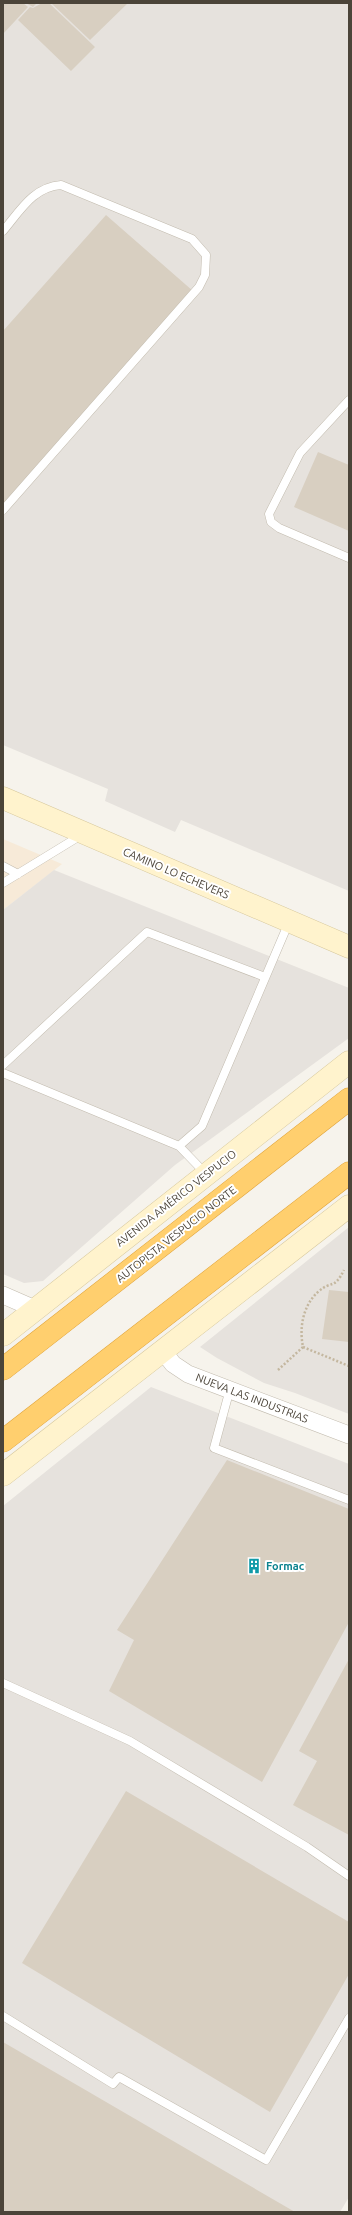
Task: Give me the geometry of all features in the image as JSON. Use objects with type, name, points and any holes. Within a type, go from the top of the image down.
[{"type":"highway","name":"AUTOPISTA VESPUCIO NORTE","points":[[3,1369],[349,1099]]},
{"type":"highway","points":[[3,1441],[349,1174]]},
{"type":"main road","name":"CAMINO LO ECHEVERS","points":[[3,798],[349,947]]},
{"type":"main road","name":"AVENIDA AMÉRICO VESPUCIO","points":[[3,1334],[349,1062]]},
{"type":"main road","points":[[3,1475],[349,1206]]},
{"type":"street","points":[[3,1295],[35,1309]]},
{"type":"street","name":"NUEVA LAS INDUSTRIAS","points":[[163,1351],[173,1364],[180,1369],[349,1435]]},
{"type":"lane","points":[[3,231],[31,197],[48,186],[61,185],[192,239],[206,255],[205,275],[199,287],[3,510]]},
{"type":"lane","points":[[349,400],[300,453],[270,514],[271,522],[279,528],[349,558]]},
{"type":"lane","points":[[3,883],[84,833]]},
{"type":"lane","points":[[3,866],[18,874]]},
{"type":"lane","points":[[179,1146],[202,1126],[290,921]]},
{"type":"lane","points":[[3,1065],[147,932],[265,977]]},
{"type":"lane","points":[[3,1073],[179,1146],[206,1174]]},
{"type":"lane","points":[[230,1389],[214,1448],[349,1500]]},
{"type":"lane","points":[[3,1683],[130,1741],[307,1846],[349,1876]]},
{"type":"lane","points":[[3,2016],[113,2084],[119,2077],[266,2160],[349,2018]]},
{"type":"path","points":[[303,1347],[300,1331],[307,1307],[320,1290],[338,1282],[344,1270]]},
{"type":"path","points":[[303,1347],[349,1366]]},
{"type":"path","points":[[278,1370],[303,1347]]},
{"type":"shaded area","points":[[3,3],[349,3],[349,891],[181,820],[175,832],[105,801],[108,789],[3,745]]},
{"type":"shaded area","points":[[3,839],[62,864],[3,910]]},
{"type":"shaded area","points":[[54,870],[349,988],[349,1038],[175,1165],[43,1281],[24,1283],[3,1274],[3,910]]},
{"type":"shaded area","points":[[349,1227],[349,1414],[295,1393],[264,1383],[217,1358],[200,1347]]},
{"type":"shaded area","points":[[151,1387],[349,1464],[349,2197],[340,2212],[3,2212],[3,1506]]},
{"type":"building","points":[[3,3],[23,3],[28,7],[3,34]]},
{"type":"building","points":[[26,3],[37,3],[33,7]]},
{"type":"building","points":[[42,3],[49,3],[95,47],[71,71],[18,20],[30,7],[33,8]]},
{"type":"building","points":[[51,3],[128,3],[90,40]]},
{"type":"building","points":[[106,215],[193,291],[3,506],[3,331]]},
{"type":"building","points":[[318,452],[349,465],[349,531],[294,507]]},
{"type":"building","points":[[329,1290],[349,1292],[349,1342],[322,1339]]},
{"type":"building","name":"Formac","points":[[227,1460],[349,1509],[349,1622],[262,1782],[109,1691],[134,1640],[117,1630]]},
{"type":"building","points":[[349,1659],[349,1835],[293,1805],[317,1761],[299,1751]]},
{"type":"building","points":[[126,1791],[349,1922],[349,1974],[270,2112],[22,1963]]},
{"type":"building","points":[[3,2042],[295,2212],[3,2212]]},
{"type":"place","name":"Formac","points":[[254,1566]]}]
